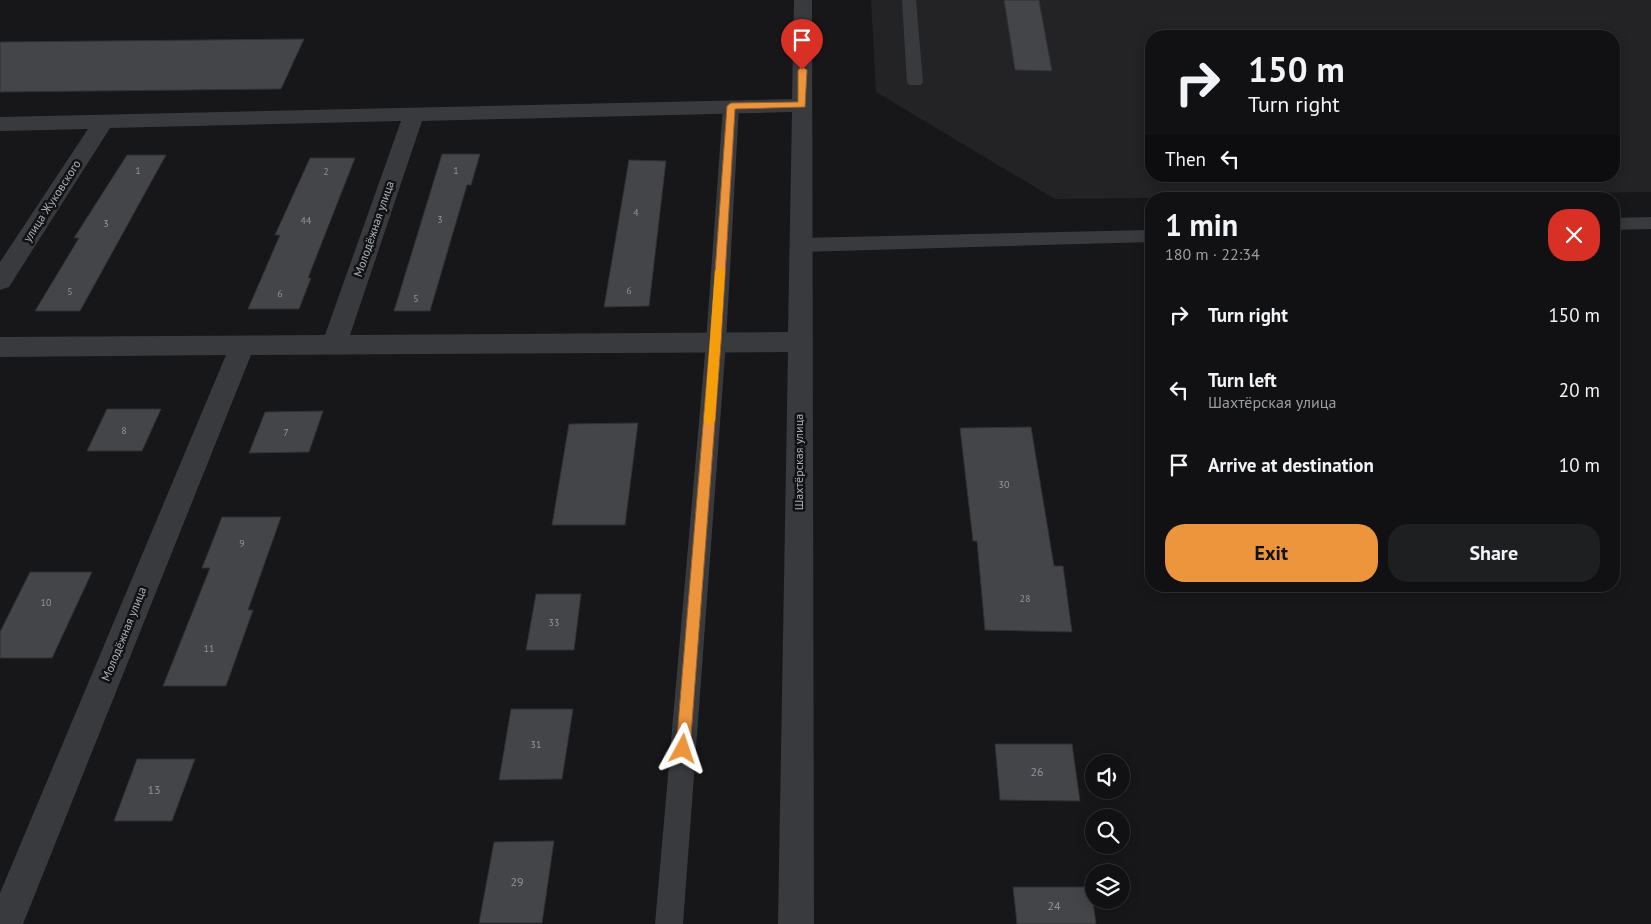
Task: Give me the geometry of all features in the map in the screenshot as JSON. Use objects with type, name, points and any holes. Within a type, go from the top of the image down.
[{"type":"street","name":"Шахтёрская улица","points":[[796,924],[803,0]]},
{"type":"street","points":[[0,124],[802,105]]},
{"type":"street","name":"Молодёжная улица","points":[[334,344],[414,114]]},
{"type":"street","name":"улица Жуковского","points":[[0,281],[104,121]]},
{"type":"street","points":[[0,347],[800,342]]},
{"type":"street","name":"Молодёжная улица","points":[[5,924],[243,344]]},
{"type":"lane","points":[[909,0],[915,82]]},
{"type":"lane","points":[[669,924],[716,342],[731,106]]},
{"type":"lane","points":[[1620,224],[1651,223]]},
{"type":"lane","points":[[801,245],[1145,236]]},
{"type":"shaded area","points":[[871,0],[1651,0],[1651,192],[1145,192],[1145,198],[1055,199],[876,92]]},
{"type":"building","points":[[1004,0],[1039,0],[1052,71],[1015,70]]},
{"type":"building","points":[[304,39],[281,89],[0,92],[0,42]]},
{"type":"building","points":[[442,154],[480,154],[471,185],[467,185],[430,311],[394,311]]},
{"type":"building","points":[[127,155],[166,155],[80,311],[35,311],[79,238],[74,238]]},
{"type":"building","points":[[310,158],[355,158],[308,278],[311,278],[299,309],[248,309],[280,235],[275,235]]},
{"type":"building","points":[[629,160],[666,161],[649,306],[604,307]]},
{"type":"building","points":[[107,409],[161,409],[142,451],[87,451]]},
{"type":"building","points":[[323,411],[309,452],[249,453],[265,412]]},
{"type":"building","points":[[638,423],[625,525],[552,525],[569,424]]},
{"type":"building","points":[[1031,427],[1054,566],[1063,566],[1072,632],[985,630],[977,541],[973,541],[960,428]]},
{"type":"building","points":[[222,517],[281,517],[248,610],[253,610],[226,686],[163,686],[210,568],[202,568]]},
{"type":"building","points":[[30,572],[92,572],[52,658],[0,658],[0,632]]},
{"type":"building","points":[[536,594],[581,594],[574,650],[526,650]]},
{"type":"building","points":[[511,709],[573,709],[562,779],[499,780]]},
{"type":"building","points":[[995,744],[1072,744],[1080,801],[1000,800]]},
{"type":"building","points":[[137,759],[195,759],[172,821],[114,821]]},
{"type":"building","points":[[554,841],[542,923],[479,923],[494,842]]},
{"type":"building","points":[[1013,887],[1085,887],[1085,909],[1094,909],[1096,924],[1017,924]]},
{"type":"slow traffic","points":[[709,421],[720,271]]},
{"type":"route","points":[[683,749],[716,342],[731,106],[802,105],[802,70]]}]
